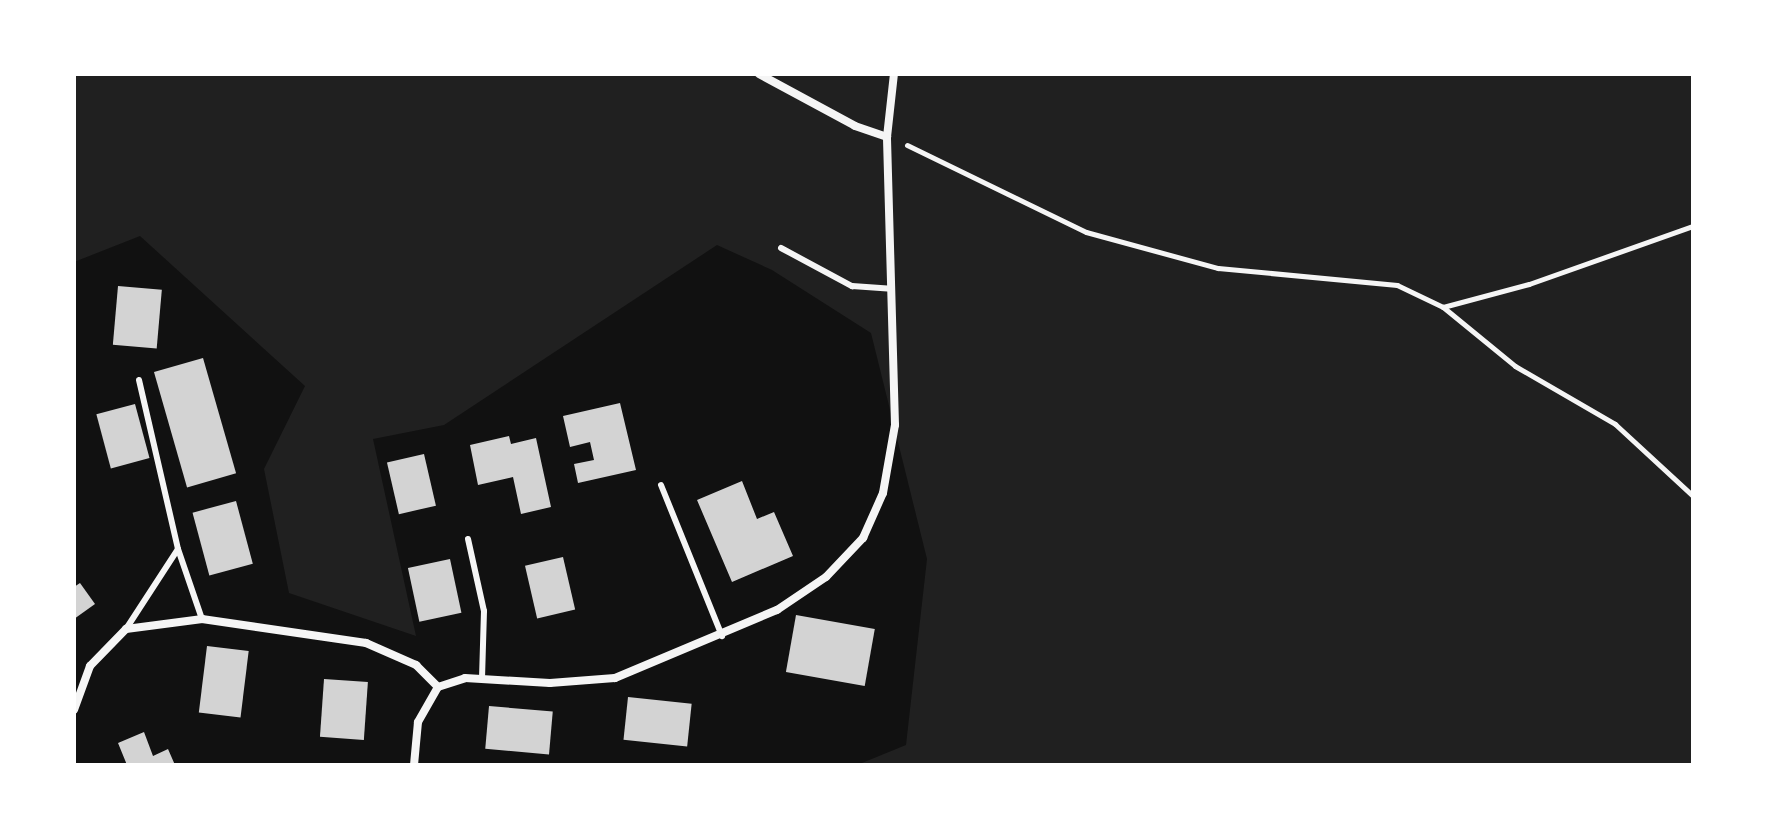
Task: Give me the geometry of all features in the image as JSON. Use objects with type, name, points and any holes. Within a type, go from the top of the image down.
[{"type":"street","points":[[759,74],[855,126],[887,137]]},
{"type":"street","points":[[414,765],[418,722],[438,687],[465,678],[550,683],[615,678],[722,636],[777,610],[826,577],[863,538],[883,493],[895,425],[887,137],[894,74]]},
{"type":"street","points":[[74,710],[90,666],[126,629],[202,619],[366,643],[416,665],[438,687]]},
{"type":"lane","points":[[781,248],[852,286],[891,289]]},
{"type":"lane","points":[[139,380],[178,549],[202,619]]},
{"type":"lane","points":[[661,485],[722,636]]},
{"type":"lane","points":[[468,539],[484,611],[482,679]]},
{"type":"lane","points":[[126,629],[178,549]]},
{"type":"path","points":[[887,137],[1086,232],[1218,268],[1397,285],[1443,307],[1515,366],[1615,424],[1693,496]]},
{"type":"path","points":[[1443,307],[1529,284],[1693,226]]},
{"type":"shaded area","points":[[74,74],[1693,74],[1693,765],[857,765],[906,745],[927,559],[871,333],[772,270],[717,245],[444,425],[373,439],[416,636],[289,593],[264,469],[305,386],[140,236],[74,262]]},
{"type":"building","points":[[118,286],[162,290],[157,349],[113,345]]},
{"type":"building","points":[[203,358],[236,473],[187,487],[154,372]]},
{"type":"building","points":[[620,403],[636,470],[578,483],[574,464],[594,460],[590,442],[570,447],[563,416]]},
{"type":"building","points":[[135,404],[149,458],[111,468],[96,414]]},
{"type":"building","points":[[509,436],[511,444],[536,438],[551,507],[521,514],[513,477],[478,485],[470,445]]},
{"type":"building","points":[[424,454],[436,506],[399,514],[387,463]]},
{"type":"building","points":[[742,481],[757,519],[774,512],[793,556],[732,582],[697,500]]},
{"type":"building","points":[[236,501],[253,564],[209,575],[193,513]]},
{"type":"building","points":[[563,557],[575,610],[537,618],[525,566]]},
{"type":"building","points":[[450,559],[461,613],[419,622],[408,568]]},
{"type":"building","points":[[80,583],[95,604],[74,619],[74,587]]},
{"type":"building","points":[[796,615],[875,629],[865,686],[786,672]]},
{"type":"building","points":[[207,646],[249,651],[241,718],[199,713]]},
{"type":"building","points":[[324,679],[368,682],[364,740],[320,737]]},
{"type":"building","points":[[628,697],[692,704],[687,746],[624,740]]},
{"type":"building","points":[[489,706],[553,712],[549,754],[485,749]]},
{"type":"building","points":[[144,732],[153,756],[168,749],[175,765],[127,765],[118,743]]}]
